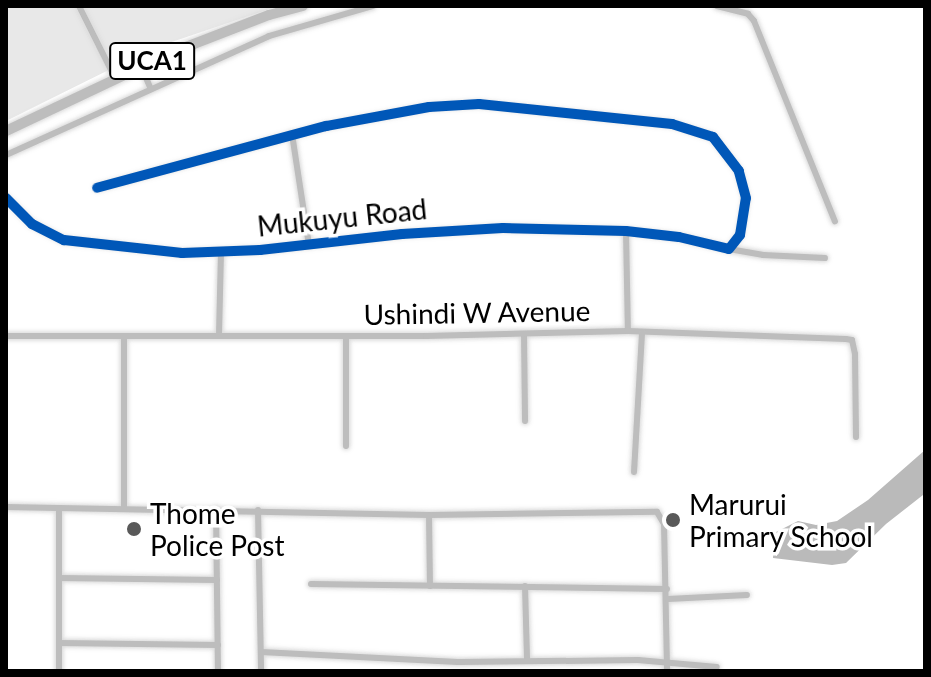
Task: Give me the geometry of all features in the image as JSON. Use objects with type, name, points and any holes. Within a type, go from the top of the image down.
[{"type":"main road","name":"UCA1","points":[[6,131],[222,31],[299,7]]},
{"type":"street","points":[[79,6],[115,78]]},
{"type":"street","points":[[6,155],[150,87],[301,25],[373,6]]},
{"type":"street","points":[[717,6],[748,14],[754,21],[835,221]]},
{"type":"street","points":[[299,7],[301,25]]},
{"type":"street","points":[[141,66],[150,87]]},
{"type":"street","points":[[97,188],[292,134],[454,104],[681,126],[718,139],[739,171],[746,192],[740,235],[729,249]]},
{"type":"street","points":[[292,134],[309,245]]},
{"type":"street","name":"Mukuyu Road","points":[[6,198],[32,224],[64,240],[165,252],[221,253],[459,229],[626,231],[763,255],[825,258]]},
{"type":"street","points":[[626,231],[628,331]]},
{"type":"street","points":[[219,334],[221,253]]},
{"type":"street","name":"Ushindi W Avenue","points":[[6,336],[346,336],[628,331],[850,339],[855,363],[856,437]]},
{"type":"street","points":[[634,472],[642,332]]},
{"type":"street","points":[[524,334],[525,421]]},
{"type":"street","points":[[124,336],[124,509]]},
{"type":"street","points":[[346,336],[346,446]]},
{"type":"street","points":[[6,507],[429,515],[660,513],[664,524],[668,599],[668,667]]},
{"type":"street","points":[[59,508],[59,671]]},
{"type":"street","points":[[216,509],[218,671]]},
{"type":"street","points":[[258,510],[261,671]]},
{"type":"street","points":[[429,515],[430,586]]},
{"type":"street","points":[[59,578],[217,580]]},
{"type":"street","points":[[311,584],[667,589]]},
{"type":"street","points":[[525,586],[527,659]]},
{"type":"street","points":[[668,599],[747,595]]},
{"type":"street","points":[[59,643],[218,645]]},
{"type":"street","points":[[261,652],[387,660],[638,660],[668,667],[717,667]]},
{"type":"street","points":[[386,671],[387,660]]},
{"type":"shaded area","points":[[6,6],[278,6],[151,49],[6,121]]},
{"type":"shaded area","points":[[925,450],[923,495],[886,524],[846,563],[832,565],[773,558],[774,533],[798,521],[816,525],[837,521],[868,500]]},
{"type":"cycle path","points":[[6,198],[32,224],[64,240],[182,253],[260,250],[402,234],[503,228],[626,231],[679,237],[729,249],[740,235],[746,198],[739,171],[713,137],[672,124],[479,104],[429,107],[326,126],[97,188]]},
{"type":"place","name":"Marurui Primary School","points":[[673,520]]},
{"type":"place","name":"Thome Police Post","points":[[134,529]]}]
